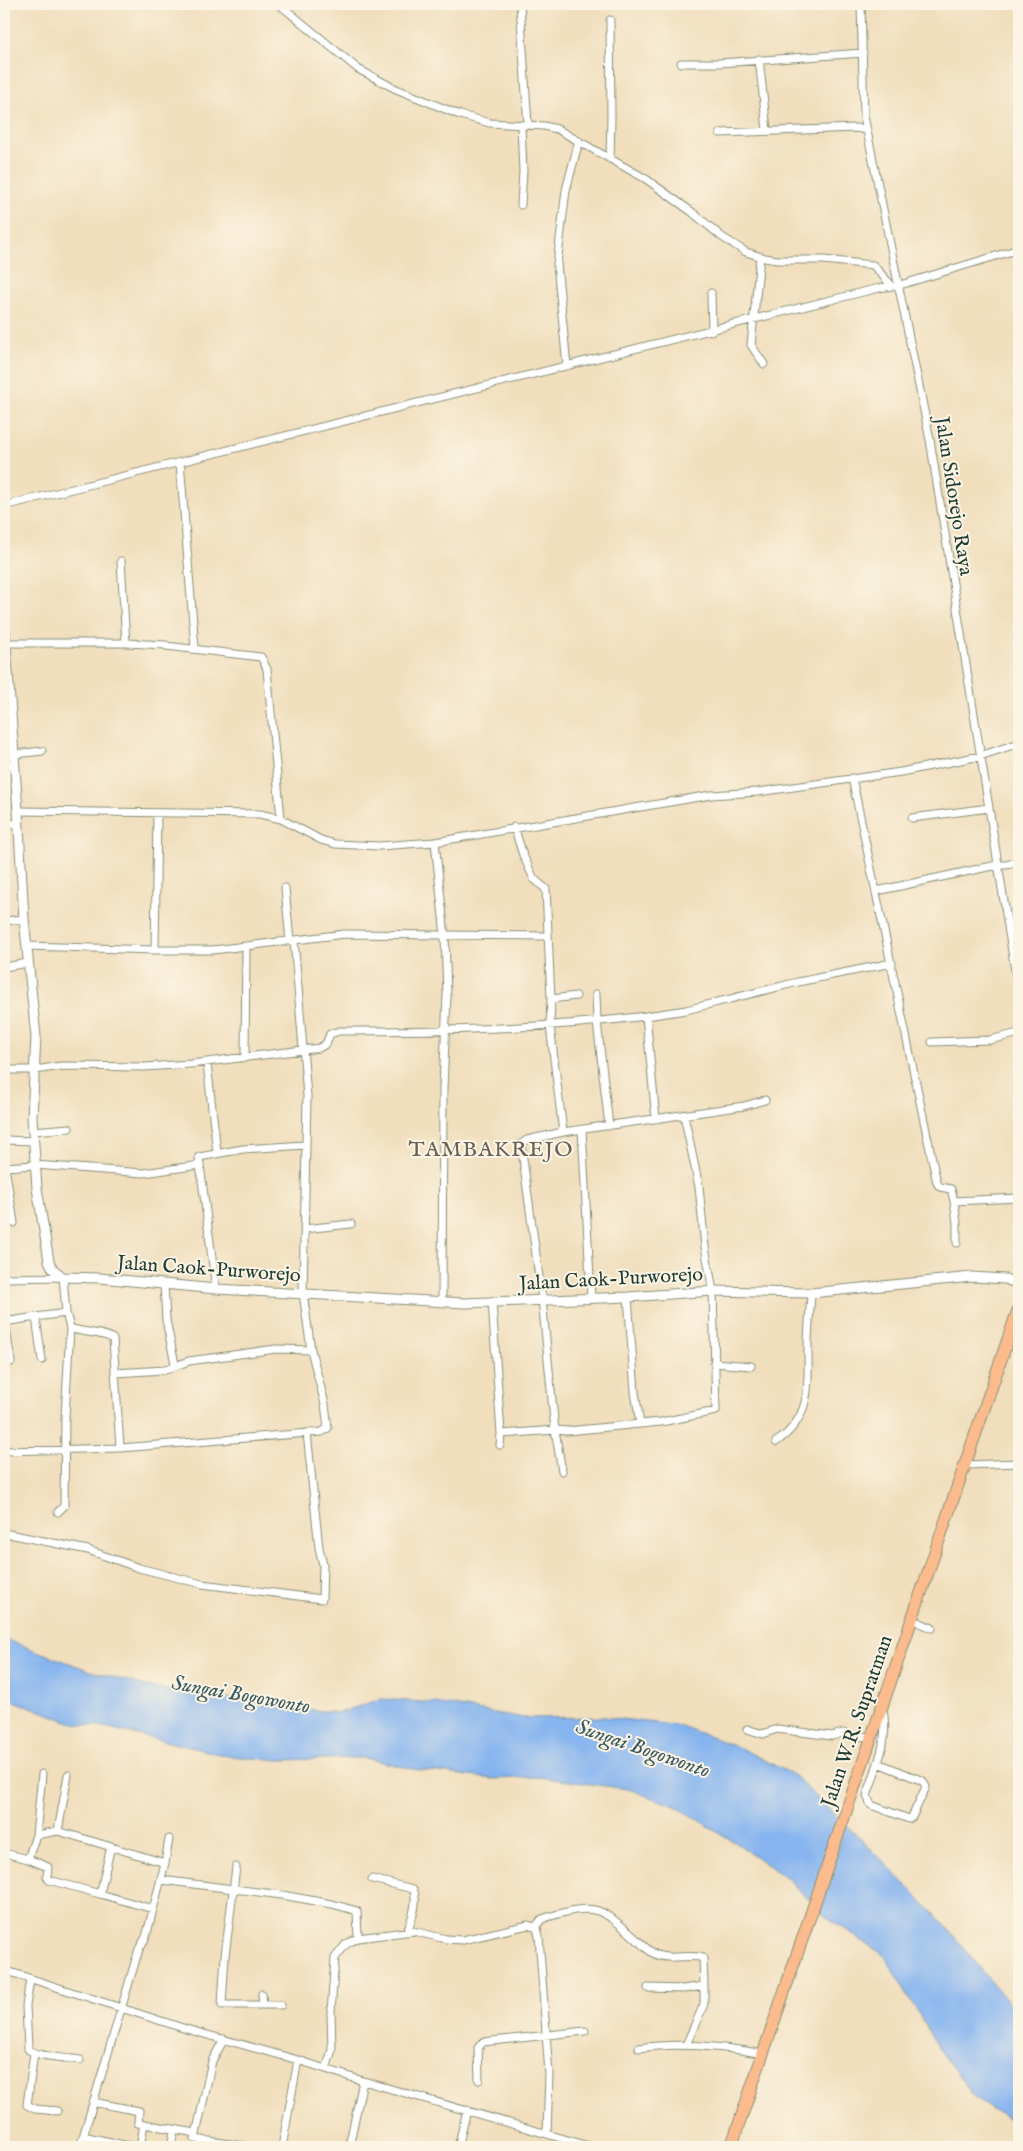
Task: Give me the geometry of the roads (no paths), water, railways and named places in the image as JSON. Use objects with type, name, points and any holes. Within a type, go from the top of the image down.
[{"type":"main road","name":"Jalan W.R. Supratman","points":[[731,2147],[1019,1307]]},
{"type":"street","points":[[279,4],[358,69],[374,79],[460,115],[490,123],[557,129],[646,179],[692,212],[722,237],[746,252],[777,260],[823,260],[873,265],[892,286]]},
{"type":"street","points":[[520,4],[524,125],[521,206]]},
{"type":"street","name":"Jalan Sidorejo Raya","points":[[861,4],[866,130],[900,285],[930,440],[997,865],[1017,963],[1019,991]]},
{"type":"street","points":[[610,20],[610,159]]},
{"type":"street","points":[[680,63],[720,63],[863,53]]},
{"type":"street","points":[[759,59],[767,130]]},
{"type":"street","points":[[720,133],[856,128],[866,130]]},
{"type":"street","points":[[567,366],[557,264],[566,190],[579,141]]},
{"type":"street","points":[[4,506],[879,288],[900,285],[1019,249]]},
{"type":"street","points":[[760,257],[751,345],[764,364]]},
{"type":"street","points":[[711,293],[712,331]]},
{"type":"street","points":[[180,462],[195,648]]},
{"type":"street","points":[[121,561],[126,643]]},
{"type":"street","points":[[4,617],[24,919],[36,1037],[34,1136],[37,1188],[49,1261],[53,1270],[63,1277]]},
{"type":"street","points":[[6,643],[126,643],[195,648],[261,657],[265,663],[281,819]]},
{"type":"street","points":[[18,811],[260,814],[281,819],[321,840],[335,844],[380,846],[435,842],[514,827],[711,795],[758,792],[901,772],[980,756],[1019,744]]},
{"type":"street","points":[[14,754],[42,751]]},
{"type":"street","points":[[4,767],[15,765]]},
{"type":"street","points":[[852,778],[937,1183],[940,1187],[951,1190],[954,1201],[957,1243]]},
{"type":"street","points":[[912,818],[988,808]]},
{"type":"street","points":[[155,950],[157,814]]},
{"type":"street","points":[[4,825],[19,823]]},
{"type":"street","points":[[514,827],[534,879],[546,889],[551,999],[550,1026],[563,1132]]},
{"type":"street","points":[[435,842],[445,936],[447,995],[443,1089],[442,1301]]},
{"type":"street","points":[[877,891],[1019,862]]},
{"type":"street","points":[[4,1451],[120,1448],[186,1441],[247,1440],[307,1434],[326,1431],[328,1428],[329,1422],[311,1350],[304,1293],[307,1096],[285,888]]},
{"type":"street","points":[[4,921],[24,919]]},
{"type":"street","points":[[27,946],[188,951],[246,947],[345,934],[548,936]]},
{"type":"street","points":[[245,1058],[246,947]]},
{"type":"street","points":[[4,967],[28,963]]},
{"type":"street","points":[[4,1070],[35,1070],[61,1066],[144,1068],[207,1063],[322,1047],[330,1034],[336,1031],[550,1026],[597,1022],[694,1008],[798,982],[892,964]]},
{"type":"street","points":[[596,994],[597,1022],[610,1126]]},
{"type":"street","points":[[551,999],[576,996]]},
{"type":"street","points":[[646,1016],[656,1119]]},
{"type":"street","points":[[932,1042],[990,1040],[1019,1032]]},
{"type":"street","points":[[207,1063],[217,1153]]},
{"type":"street","points":[[562,1471],[555,1430],[542,1299],[522,1144],[527,1140],[563,1132],[744,1106],[765,1100]]},
{"type":"street","points":[[501,1434],[661,1422],[716,1411],[713,1291],[705,1247],[699,1186],[684,1115]]},
{"type":"street","points":[[4,1140],[34,1136],[69,1128]]},
{"type":"street","points":[[582,1129],[591,1297]]},
{"type":"street","points":[[216,1289],[199,1157],[243,1148],[305,1144]]},
{"type":"street","points":[[14,1222],[4,1167],[36,1165],[152,1173],[200,1165]]},
{"type":"street","points":[[954,1201],[1019,1198]]},
{"type":"street","points":[[304,1230],[351,1224]]},
{"type":"street","points":[[4,1278],[63,1277]]},
{"type":"street","points":[[58,1512],[64,1506],[64,1450],[70,1328],[66,1314],[63,1277]]},
{"type":"street","name":"Jalan Caok-Purworejo","points":[[63,1277],[100,1278],[216,1289],[465,1303],[713,1291],[811,1292],[972,1277],[1005,1279],[1019,1284]]},
{"type":"street","points":[[164,1284],[166,1320],[175,1364]]},
{"type":"street","points":[[776,1442],[790,1431],[801,1413],[806,1400],[809,1384],[808,1346],[811,1292]]},
{"type":"street","points":[[628,1296],[635,1392],[640,1424]]},
{"type":"street","points":[[492,1301],[501,1434],[500,1444]]},
{"type":"street","points":[[11,1362],[4,1322],[66,1314]]},
{"type":"street","points":[[36,1318],[42,1360]]},
{"type":"street","points":[[70,1328],[84,1333],[104,1335],[112,1339],[120,1448]]},
{"type":"street","points":[[114,1373],[165,1370],[175,1364],[189,1360],[276,1350],[311,1350]]},
{"type":"street","points":[[714,1363],[751,1366]]},
{"type":"street","points":[[4,1533],[88,1550],[139,1568],[202,1584],[322,1599],[323,1565],[319,1548],[307,1434]]},
{"type":"street","points":[[966,1465],[1019,1463]]},
{"type":"street","points":[[911,1619],[932,1628]]},
{"type":"street","points":[[878,1763],[925,1784],[926,1787],[916,1810],[909,1819],[871,1805],[868,1801],[867,1796],[878,1763],[885,1728],[886,1719],[882,1705]]},
{"type":"street","points":[[747,1728],[763,1734],[778,1729],[832,1736],[843,1733],[871,1737]]},
{"type":"street","points":[[28,1859],[36,1835],[42,1774]]},
{"type":"street","points":[[58,1831],[68,1775]]},
{"type":"street","points":[[36,1835],[58,1831],[165,1863]]},
{"type":"street","points":[[80,2147],[153,1909],[169,1839]]},
{"type":"street","points":[[100,1894],[111,1846]]},
{"type":"street","points":[[4,1854],[48,1866],[47,1876],[49,1880],[153,1909]]},
{"type":"street","points":[[236,1867],[232,1890],[222,2004],[281,2005]]},
{"type":"street","points":[[372,1879],[413,1889],[415,1899],[413,1916],[407,1931]]},
{"type":"street","points":[[161,1880],[282,1895],[354,1909],[358,1915],[358,1938]]},
{"type":"street","points":[[535,1927],[542,1919],[591,1908],[598,1910],[616,1922],[655,1954],[676,1958],[701,1957],[704,1963],[704,2004],[686,2045]]},
{"type":"street","points":[[326,2069],[332,2050],[331,2012],[335,1958],[346,1944],[358,1938],[407,1931],[418,1931],[446,1939],[463,1940],[528,1925],[535,1927]]},
{"type":"street","points":[[535,1927],[539,1936],[549,2074],[547,2134]]},
{"type":"street","points":[[4,1970],[224,2040],[592,2147]]},
{"type":"street","points":[[30,1978],[26,2006],[28,2049],[34,2053],[80,2060]]},
{"type":"street","points":[[648,1988],[704,1986]]},
{"type":"street","points":[[262,1994],[263,2005]]},
{"type":"street","points":[[479,2080],[478,2048],[483,2042],[585,2031]]},
{"type":"street","points":[[224,2040],[212,2061],[196,2140],[251,2147]]},
{"type":"street","points":[[639,2048],[661,2045],[720,2046],[763,2054]]},
{"type":"street","points":[[34,2053],[27,2105],[35,2109],[57,2111]]},
{"type":"street","points":[[282,2147],[298,2060]]},
{"type":"street","points":[[350,2142],[362,2081]]},
{"type":"street","points":[[93,2102],[139,2111],[138,2123],[196,2134]]},
{"type":"street","points":[[458,2147],[467,2110]]},
{"type":"street","points":[[140,2147],[144,2124]]},
{"type":"street","points":[[171,2147],[174,2130]]},
{"type":"street","points":[[84,2136],[133,2147]]},
{"type":"water","name":"Sungai Bogowonto","points":[[4,1639],[91,1671],[153,1688],[339,1713],[380,1699],[435,1703],[524,1718],[604,1717],[681,1726],[740,1748],[792,1774],[871,1849],[944,1924],[1017,2013],[1019,2017],[1019,2126],[975,2098],[939,2049],[885,1956],[824,1915],[788,1879],[738,1844],[675,1806],[628,1789],[539,1777],[494,1779],[413,1769],[364,1758],[280,1760],[228,1756],[100,1726],[75,1724],[4,1697]]},
{"type":"district","name":"TAMBAKREJO","points":[[491,1148]]}]
